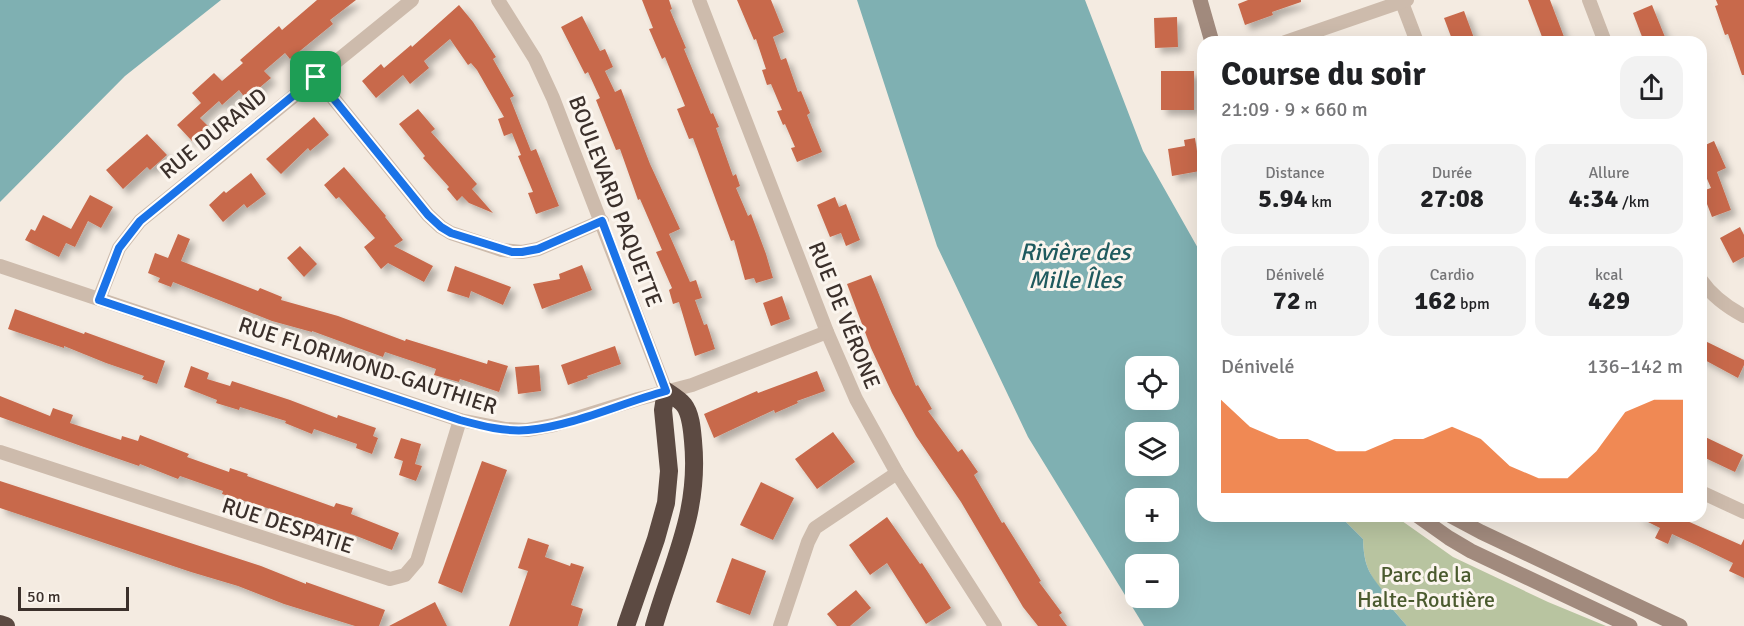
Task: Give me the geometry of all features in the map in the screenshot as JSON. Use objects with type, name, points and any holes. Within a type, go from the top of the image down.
[{"type":"highway","points":[[626,626],[659,531],[666,503],[669,471],[663,410],[666,391],[686,408],[693,437],[694,481],[692,506],[684,538],[654,626]]},
{"type":"highway","points":[[0,624],[6,626]]},
{"type":"main road","points":[[1200,0],[1210,36]]},
{"type":"main road","points":[[1426,522],[1471,551],[1630,626]]},
{"type":"main road","points":[[1462,522],[1680,626]]},
{"type":"main road","points":[[1637,626],[1645,609]]},
{"type":"street","name":"RUE DURAND","points":[[99,300],[119,248],[140,221],[412,0]]},
{"type":"street","name":"BOULEVARD PAQUETTE","points":[[498,0],[524,40],[543,77],[602,221],[666,391]]},
{"type":"street","name":"RUE DE VÉRONE","points":[[699,0],[827,332],[856,399],[897,473],[995,626]]},
{"type":"street","points":[[1589,0],[1603,36]]},
{"type":"street","points":[[1302,36],[1403,1],[1415,36]]},
{"type":"street","points":[[316,77],[428,215],[446,231],[502,250],[522,252],[538,249],[602,221]]},
{"type":"street","name":"RUE FLORIMOND-GAUTHIER","points":[[0,266],[460,420],[506,429],[534,429],[568,422],[692,385],[827,332]]},
{"type":"street","points":[[1707,289],[1729,308],[1744,316]]},
{"type":"street","name":"RUE DESPATIE","points":[[0,452],[390,579],[405,575],[417,561],[460,420]]},
{"type":"street","points":[[780,626],[809,539],[815,528],[897,473]]},
{"type":"street","points":[[1707,495],[1744,512]]},
{"type":"green space","name":"Parc de la Halte-Routière","points":[[1346,522],[1403,522],[1453,557],[1548,602],[1606,626],[1407,626],[1383,598],[1384,593],[1374,580],[1366,562],[1363,539]]},
{"type":"water","points":[[0,0],[221,0],[125,76],[0,202]]},
{"type":"water","name":"Rivière des Mille Îles","points":[[857,0],[1085,0],[1143,151],[1197,246],[1197,522],[1346,522],[1363,539],[1366,562],[1371,574],[1385,593],[1383,598],[1407,626],[1144,626],[1133,608],[1179,608],[1179,554],[1125,554],[1125,595],[1028,437],[937,246]]},
{"type":"building","points":[[317,0],[356,0],[330,20],[333,24],[290,59],[285,53],[264,71],[271,78],[246,99],[239,90],[222,105],[219,101],[200,118],[208,126],[192,141],[177,125],[201,103],[192,93],[214,73],[222,81],[243,63],[240,60],[279,26],[282,30]]},
{"type":"building","points":[[642,0],[669,0],[672,9],[670,10],[686,48],[684,49],[711,114],[713,113],[719,127],[716,128],[733,176],[736,174],[740,186],[736,188],[748,216],[751,214],[773,278],[756,283],[754,278],[745,280],[734,240],[731,241],[693,138],[689,139],[677,109],[685,106],[665,57],[662,59],[649,29],[653,28]]},
{"type":"building","points":[[737,0],[771,0],[784,32],[773,37],[781,60],[786,58],[798,92],[801,91],[810,113],[807,115],[822,152],[797,162],[791,148],[795,147],[777,111],[782,110],[771,84],[767,85],[762,70],[766,69],[756,39],[754,40]]},
{"type":"building","points":[[1248,0],[1301,0],[1301,2],[1245,25],[1238,4]]},
{"type":"building","points":[[1528,0],[1550,0],[1564,36],[1542,36]]},
{"type":"building","points":[[1716,0],[1744,0],[1744,75],[1742,75],[1728,34],[1725,35],[1715,6],[1718,5]]},
{"type":"building","points":[[459,5],[496,57],[493,59],[514,96],[510,98],[531,151],[536,149],[559,206],[536,214],[528,193],[533,192],[518,156],[521,155],[512,133],[504,136],[498,119],[504,117],[477,70],[471,63],[468,65],[450,39],[424,61],[429,68],[410,84],[403,75],[376,98],[362,81],[381,64],[384,68],[411,45],[412,47]]},
{"type":"building","points":[[1652,5],[1665,36],[1642,36],[1633,13]]},
{"type":"building","points":[[1464,11],[1473,36],[1451,36],[1444,18]]},
{"type":"building","points":[[582,16],[600,51],[605,49],[613,67],[605,71],[615,92],[621,89],[650,164],[680,229],[669,234],[690,282],[696,280],[702,298],[695,300],[704,325],[707,324],[715,349],[695,356],[679,302],[673,304],[669,290],[672,288],[656,252],[662,250],[640,199],[638,200],[620,149],[616,150],[596,100],[600,98],[588,72],[585,74],[561,27]]},
{"type":"building","points":[[1177,17],[1178,47],[1155,48],[1154,18]]},
{"type":"building","points":[[1161,71],[1194,71],[1194,110],[1161,110]]},
{"type":"building","points":[[418,109],[435,129],[431,132],[477,184],[472,189],[493,213],[469,203],[462,196],[457,201],[447,189],[449,187],[423,158],[425,156],[399,124]]},
{"type":"building","points":[[314,117],[329,135],[310,151],[308,148],[281,174],[266,159]]},
{"type":"building","points":[[147,134],[167,155],[150,170],[147,167],[123,189],[106,170]]},
{"type":"building","points":[[1195,138],[1197,172],[1172,176],[1168,149],[1185,146],[1184,140]]},
{"type":"building","points":[[1714,141],[1726,168],[1717,172],[1731,210],[1712,217],[1707,204],[1707,189],[1711,188],[1707,179],[1707,144]]},
{"type":"building","points":[[344,167],[386,216],[403,240],[394,246],[433,266],[424,282],[388,263],[381,269],[364,247],[375,238],[339,197],[336,199],[324,185]]},
{"type":"building","points":[[251,173],[266,194],[247,208],[244,204],[223,222],[209,205],[224,191],[226,193]]},
{"type":"building","points":[[90,195],[113,207],[101,228],[88,221],[75,247],[66,243],[59,257],[25,240],[31,229],[35,231],[43,215],[71,229]]},
{"type":"building","points":[[835,197],[839,207],[846,204],[860,240],[846,246],[841,233],[830,237],[817,205]]},
{"type":"building","points":[[1740,227],[1744,235],[1744,257],[1733,263],[1720,238]]},
{"type":"building","points":[[178,234],[190,239],[181,261],[258,291],[260,288],[282,297],[281,300],[338,316],[405,341],[406,339],[487,364],[488,360],[508,366],[499,392],[460,379],[459,382],[434,375],[436,369],[385,352],[383,357],[312,331],[272,321],[173,282],[171,287],[158,282],[160,278],[148,273],[155,253],[168,258]]},
{"type":"building","points":[[300,246],[317,264],[304,277],[287,258]]},
{"type":"building","points":[[582,265],[592,290],[542,309],[533,284],[560,279],[559,274]]},
{"type":"building","points":[[455,266],[511,287],[503,305],[471,291],[469,298],[447,291]]},
{"type":"building","points":[[871,275],[916,386],[918,385],[932,409],[928,411],[958,452],[962,449],[978,472],[974,475],[1002,523],[1004,522],[1041,581],[1039,582],[1062,613],[1059,615],[1067,626],[1038,626],[1023,607],[961,502],[916,436],[871,348],[847,284]]},
{"type":"building","points":[[782,296],[790,319],[771,326],[763,303]]},
{"type":"building","points":[[15,309],[165,361],[157,384],[142,379],[144,376],[64,346],[64,348],[8,329]]},
{"type":"building","points":[[1707,342],[1744,360],[1738,378],[1707,361]]},
{"type":"building","points":[[615,346],[621,364],[568,385],[561,365]]},
{"type":"building","points":[[539,365],[541,391],[518,394],[515,367]]},
{"type":"building","points":[[191,366],[209,373],[207,379],[230,386],[232,381],[337,418],[338,415],[376,428],[373,436],[378,438],[372,454],[356,448],[357,444],[314,429],[312,434],[285,423],[286,421],[240,407],[239,410],[216,403],[217,400],[184,387]]},
{"type":"building","points":[[817,371],[825,391],[797,401],[798,403],[775,413],[774,410],[714,438],[704,414],[757,391],[758,393]]},
{"type":"building","points":[[0,396],[50,416],[53,408],[73,415],[70,423],[121,440],[122,436],[138,441],[140,435],[189,454],[187,457],[229,472],[230,468],[334,507],[336,503],[353,508],[351,514],[399,533],[392,550],[354,535],[222,494],[223,491],[180,476],[178,479],[140,464],[139,466],[0,417]]},
{"type":"building","points":[[833,432],[855,462],[817,489],[795,459]]},
{"type":"building","points":[[401,438],[421,444],[415,464],[422,466],[416,481],[399,475],[403,461],[394,458]]},
{"type":"building","points":[[1707,438],[1743,455],[1735,472],[1707,459]]},
{"type":"building","points":[[482,461],[507,470],[462,593],[438,583]]},
{"type":"building","points":[[0,481],[261,566],[306,584],[306,582],[385,610],[379,626],[355,626],[284,604],[238,586],[0,508]]},
{"type":"building","points":[[761,482],[794,498],[773,540],[740,525]]},
{"type":"building","points":[[887,517],[920,564],[922,563],[951,608],[926,624],[887,563],[870,575],[849,545]]},
{"type":"building","points":[[1648,522],[1689,522],[1741,545],[1744,539],[1744,578],[1729,571],[1733,563],[1672,534],[1668,544],[1655,538],[1660,528]]},
{"type":"building","points":[[528,538],[549,545],[545,557],[570,566],[571,563],[584,567],[571,605],[583,609],[578,626],[509,626],[528,571],[518,568]]},
{"type":"building","points":[[732,558],[766,571],[750,615],[716,602]]},
{"type":"building","points":[[856,590],[871,608],[850,626],[837,626],[827,614]]},
{"type":"building","points":[[435,602],[447,626],[389,626]]},
{"type":"route","points":[[316,77],[428,215],[446,231],[502,250],[522,252],[538,249],[602,221],[666,391],[568,422],[528,430],[495,428],[460,420],[99,300],[119,248],[131,230],[148,213],[316,77]]}]
